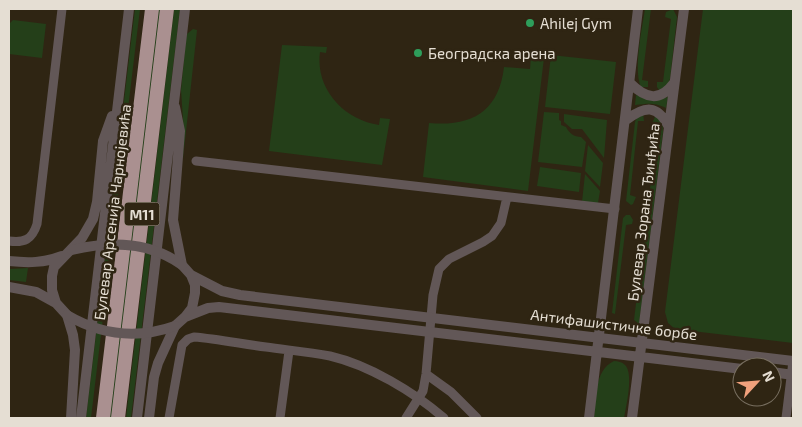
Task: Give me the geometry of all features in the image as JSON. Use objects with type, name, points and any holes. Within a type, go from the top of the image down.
[{"type":"highway","name":"Булевар Арсенија Чарнојевића","points":[[103,418],[152,9]]},
{"type":"highway","name":"Булевар Арсенија Чарнојевића","points":[[118,418],[167,9]]},
{"type":"street","points":[[9,241],[26,241],[32,235],[36,224],[62,9]]},
{"type":"street","name":"Булевар Арсенија Чарнојевића","points":[[81,418],[129,9]]},
{"type":"street","points":[[137,418],[185,9]]},
{"type":"street","name":"Булевар Зорана Ђинђића","points":[[589,418],[638,9]]},
{"type":"street","name":"Булевар Зорана Ђинђића","points":[[632,418],[684,9]]},
{"type":"street","points":[[630,83],[637,90],[651,96],[661,96],[675,82]]},
{"type":"street","points":[[9,262],[31,263],[48,261],[63,256],[72,250],[82,238],[95,212],[103,141],[118,98]]},
{"type":"street","points":[[174,101],[180,131],[173,220],[182,265]]},
{"type":"street","points":[[626,120],[636,112],[651,109],[664,117],[670,127]]},
{"type":"street","points":[[196,161],[615,209]]},
{"type":"street","points":[[406,418],[423,391],[434,286],[439,269],[450,259],[492,236],[501,222],[507,197]]},
{"type":"street","points":[[72,250],[110,243],[136,246],[160,253],[182,265],[191,275],[195,286],[195,299],[192,308],[175,326],[158,363],[154,377],[149,418]]},
{"type":"street","points":[[56,303],[52,290],[52,276],[54,267],[63,256]]},
{"type":"street","name":"Антифашистичке борбе","points":[[191,275],[222,291],[266,298],[431,316],[793,361]]},
{"type":"street","points":[[9,287],[29,289],[43,295],[56,303],[67,316],[75,350],[71,418]]},
{"type":"street","name":"Антифашистичке борбе","points":[[185,317],[219,306],[732,368]]},
{"type":"street","points":[[67,316],[100,330],[124,334],[142,334],[175,326]]},
{"type":"street","points":[[169,418],[182,345],[188,339],[194,337],[332,357],[357,365],[399,386],[444,418]]},
{"type":"street","points":[[280,418],[289,351]]},
{"type":"street","points":[[786,418],[791,405],[793,361]]},
{"type":"street","points":[[426,374],[451,392],[477,418]]},
{"type":"green space","points":[[135,9],[140,9],[91,418],[86,418]]},
{"type":"green space","points":[[155,9],[161,9],[113,418],[108,418]]},
{"type":"green space","points":[[174,9],[180,9],[131,418],[126,418]]},
{"type":"green space","points":[[645,9],[651,9],[642,80],[648,81],[648,87],[641,87],[638,60]]},
{"type":"green space","points":[[673,9],[677,17],[670,79],[667,86],[659,90],[657,82],[663,82],[671,19],[665,17],[666,12]]},
{"type":"green space","points":[[703,9],[793,9],[793,343],[675,329],[668,323],[665,312]]},
{"type":"green space","points":[[13,20],[46,24],[42,58],[9,54],[9,24]]},
{"type":"green space","points":[[193,29],[197,30],[183,159],[184,134],[181,90],[186,38],[187,34]]},
{"type":"green space","points":[[282,45],[327,47],[326,53],[320,52],[320,66],[322,78],[334,100],[354,117],[366,122],[379,125],[380,118],[390,119],[382,165],[269,151]]},
{"type":"green space","points":[[551,55],[616,62],[610,114],[545,107]]},
{"type":"green space","points":[[531,57],[544,58],[528,191],[423,177],[429,123],[444,124],[458,122],[470,119],[481,113],[496,95],[504,67],[530,69]]},
{"type":"green space","points":[[636,95],[654,100],[668,97],[666,108],[654,104],[635,105]]},
{"type":"green space","points":[[544,112],[559,113],[561,125],[586,142],[582,167],[538,162]]},
{"type":"green space","points":[[643,113],[644,121],[638,121],[630,195],[636,197],[631,205],[626,201],[635,122],[637,117]]},
{"type":"green space","points":[[564,114],[607,120],[604,158],[582,129],[572,129],[564,122]]},
{"type":"green space","points":[[656,115],[662,121],[663,132],[639,324],[634,320],[658,124],[652,123]]},
{"type":"green space","points":[[588,145],[603,163],[600,187],[585,171]]},
{"type":"green space","points":[[540,167],[581,173],[579,192],[537,186]]},
{"type":"green space","points":[[585,174],[600,191],[598,203],[582,202]]},
{"type":"green space","points":[[626,215],[630,215],[633,220],[632,224],[626,225],[615,314],[612,313],[623,218]]},
{"type":"green space","points":[[28,268],[26,282],[9,280],[9,269]]},
{"type":"green space","points":[[614,361],[620,362],[628,369],[629,390],[624,418],[594,418],[599,378],[607,365]]},
{"type":"place","name":"Ahilej Gym","points":[[530,23]]},
{"type":"place","name":"Београдска арена","points":[[418,53]]}]
